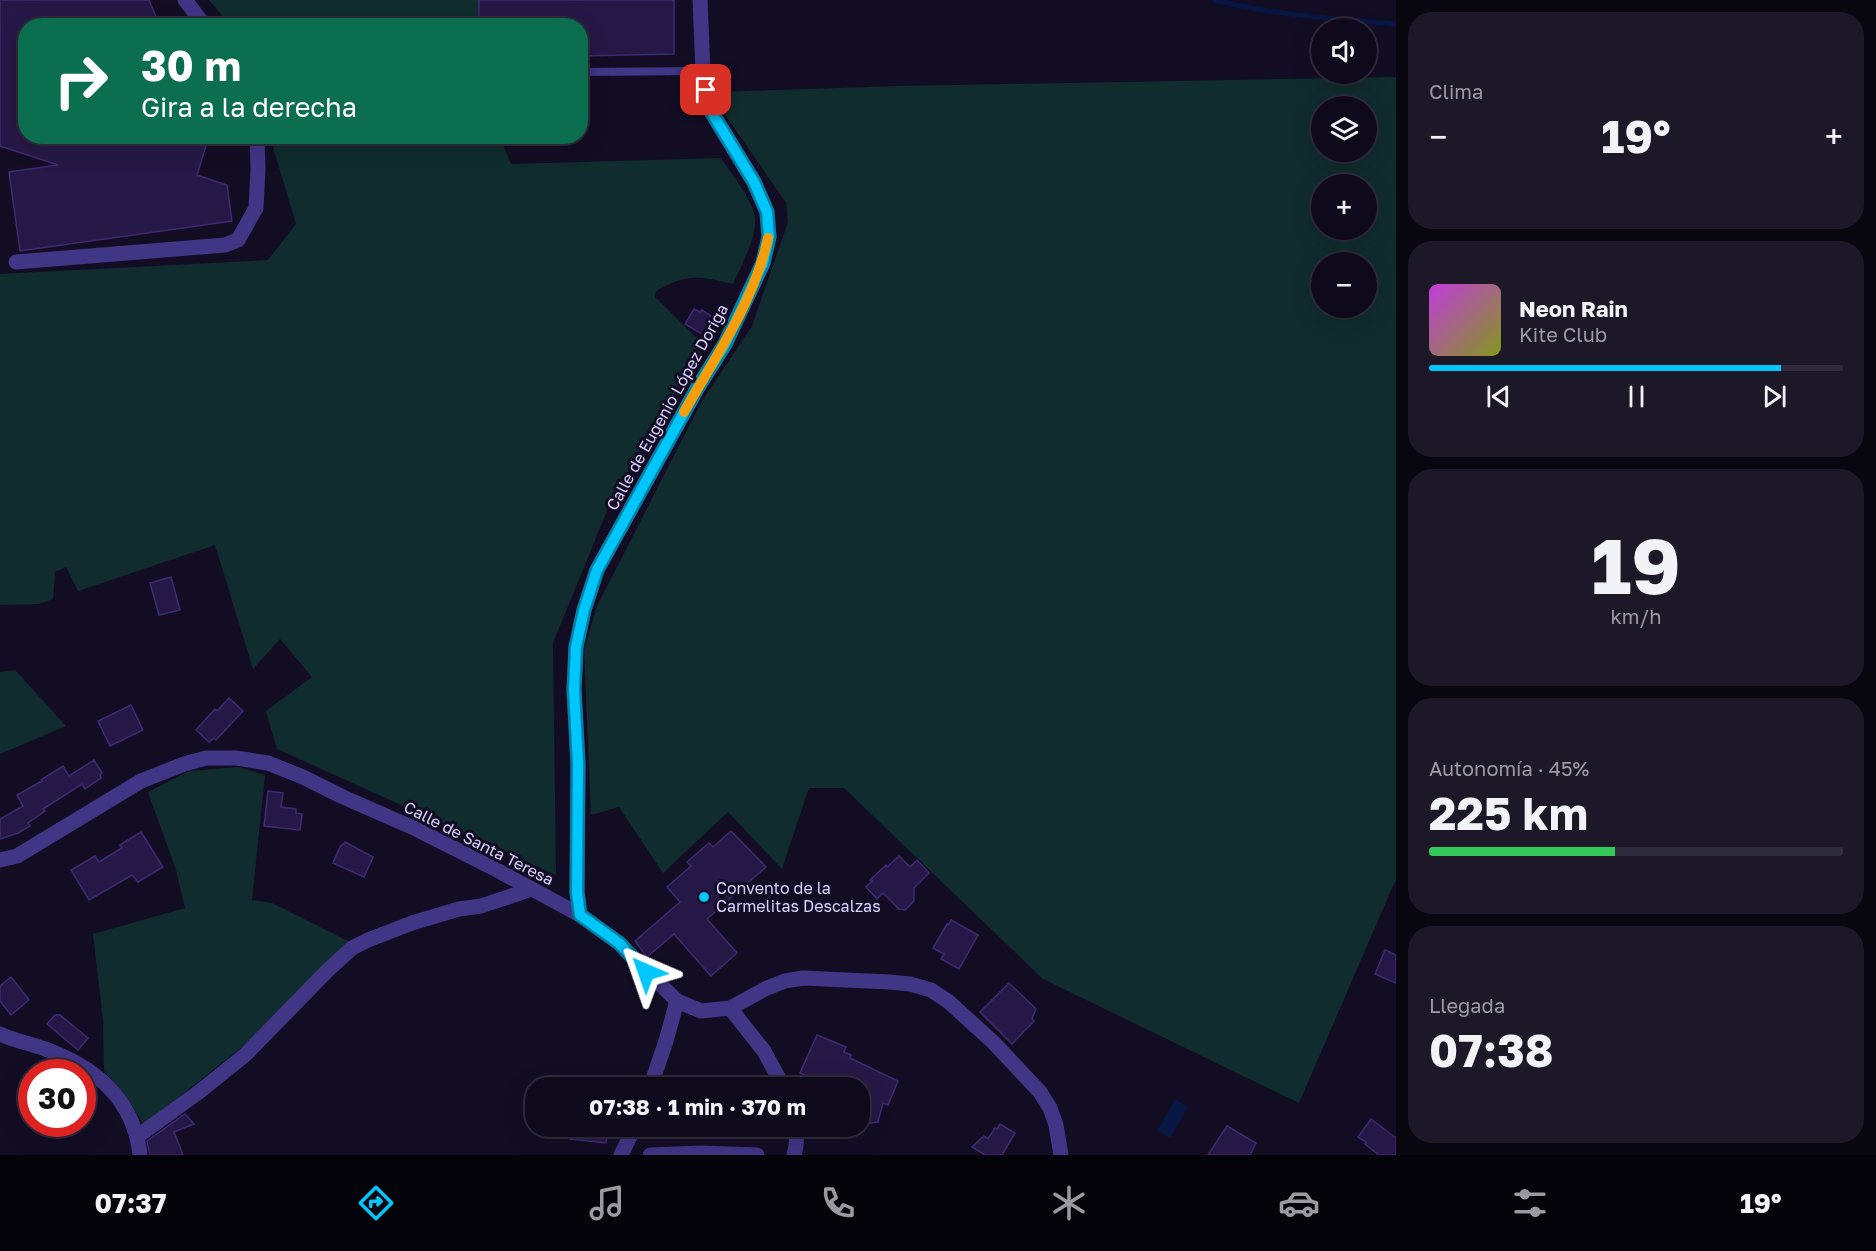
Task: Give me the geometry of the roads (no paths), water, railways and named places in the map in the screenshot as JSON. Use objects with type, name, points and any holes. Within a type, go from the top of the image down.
[{"type":"street","points":[[185,0],[199,18]]},
{"type":"street","name":"Calle de Eugenio López Doriga","points":[[580,915],[577,892],[578,763],[574,690],[576,647],[584,610],[597,570],[698,387],[725,344],[763,263],[769,237],[767,212],[754,182],[709,108],[703,71],[700,0]]},
{"type":"street","points":[[16,262],[225,244],[238,240],[256,208],[257,144]]},
{"type":"street","name":"Calle de Santa Teresa","points":[[0,860],[17,856],[141,781],[184,764],[206,758],[236,758],[268,763],[416,829],[580,915],[619,943],[676,1001],[700,1011],[730,1008],[767,988],[785,981],[803,978],[889,982],[910,984],[931,990],[949,1002],[994,1043],[1040,1092],[1050,1108],[1056,1125],[1061,1155]]},
{"type":"street","points":[[138,1136],[246,1055],[352,948],[412,923],[459,909],[481,906],[532,889]]},
{"type":"street","points":[[654,1077],[676,1001]]},
{"type":"street","points":[[730,1008],[764,1051],[778,1077]]},
{"type":"street","points":[[0,1034],[46,1049],[83,1067],[113,1090],[123,1103],[138,1136],[140,1155]]},
{"type":"street","points":[[621,1155],[630,1137]]},
{"type":"street","points":[[794,1155],[795,1137]]},
{"type":"street","points":[[650,1155],[702,1153],[757,1155]]},
{"type":"lane","points":[[588,72],[703,71]]},
{"type":"water","points":[[1175,1099],[1188,1107],[1170,1138],[1158,1130]]},
{"type":"waterway","points":[[1215,0],[1282,13],[1396,24]]},
{"type":"place","name":"Convento de la Carmelitas Descalzas","points":[[704,897]]}]
